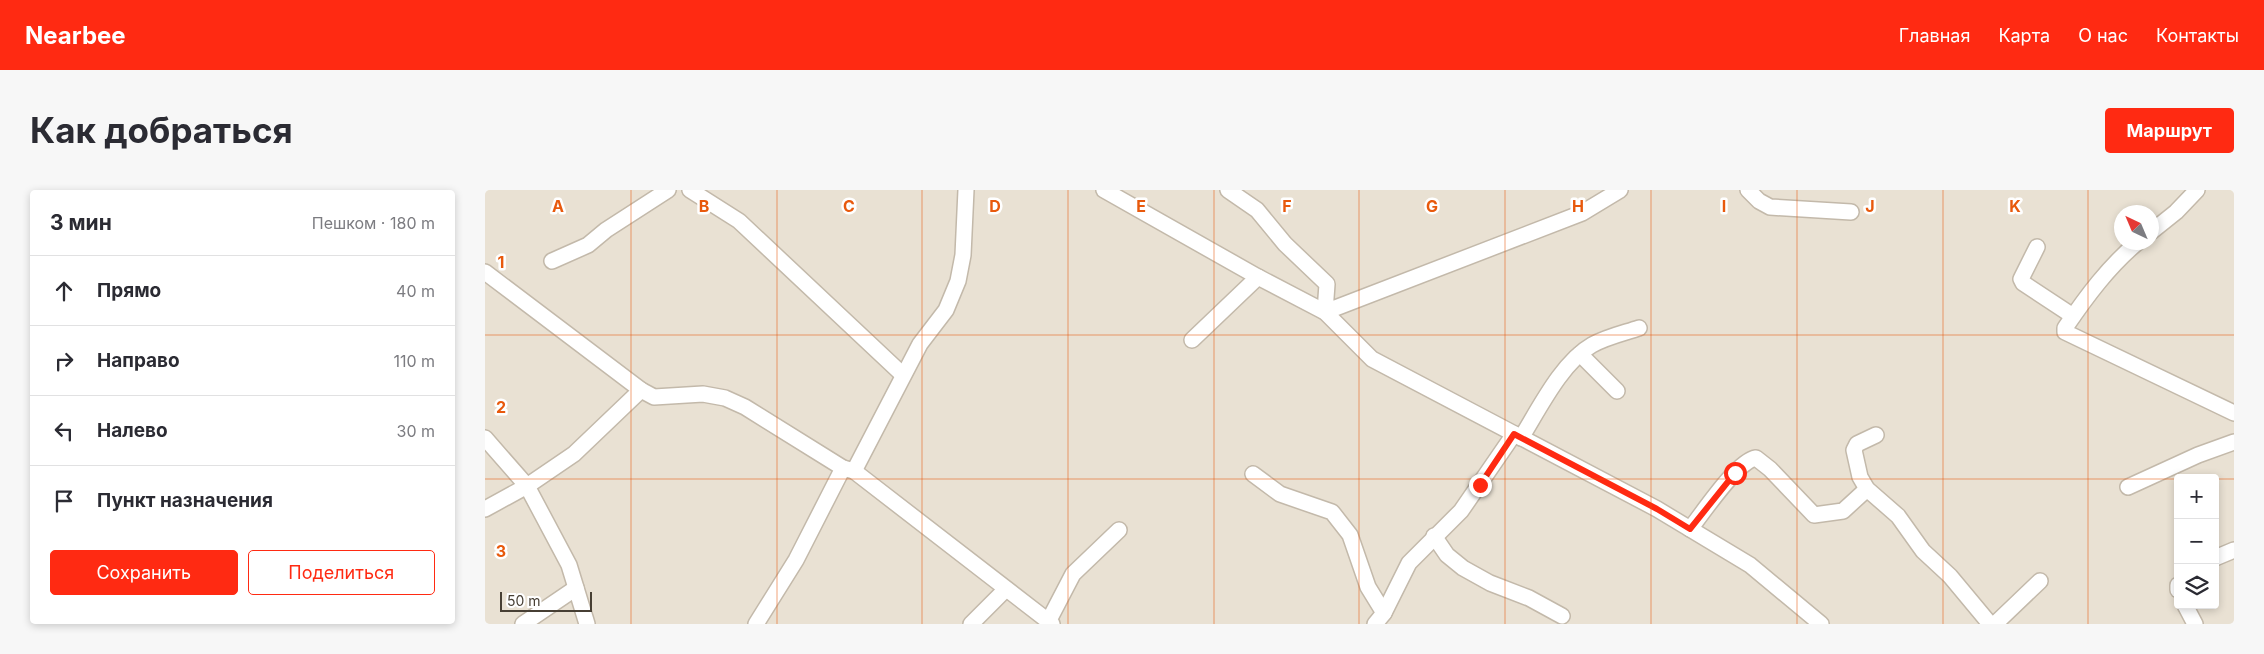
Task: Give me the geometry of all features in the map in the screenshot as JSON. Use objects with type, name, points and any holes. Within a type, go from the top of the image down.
[{"type":"street","points":[[552,261],[589,245],[606,230],[669,190]]},
{"type":"street","points":[[691,190],[739,220],[903,375]]},
{"type":"street","points":[[756,624],[796,560],[848,469],[893,400],[903,375],[920,344],[946,310],[958,281],[963,256],[966,190]]},
{"type":"street","points":[[1104,190],[1258,277],[1325,312],[1372,359],[1657,509],[1750,565],[1821,624]]},
{"type":"street","points":[[1228,190],[1257,210],[1285,244],[1327,284],[1325,312]]},
{"type":"street","points":[[1325,312],[1582,213],[1619,190]]},
{"type":"street","points":[[1748,190],[1759,201],[1770,207],[1851,212]]},
{"type":"street","points":[[2159,226],[2176,212],[2197,190]]},
{"type":"street","points":[[2037,247],[2021,279],[2023,283],[2073,316]]},
{"type":"street","points":[[2130,250],[2111,268],[2073,316],[2065,328],[2065,332],[2069,336],[2234,413]]},
{"type":"street","points":[[485,272],[641,390],[654,396],[703,394],[725,398],[745,407],[848,469],[1050,623],[1073,574],[1119,530]]},
{"type":"street","points":[[1192,340],[1258,277]]},
{"type":"street","points":[[1380,619],[1409,563],[1433,536],[1461,511],[1552,388],[1580,354],[1601,340],[1639,328]]},
{"type":"street","points":[[1580,354],[1617,391]]},
{"type":"street","points":[[485,509],[527,486],[579,450],[641,390]]},
{"type":"street","points":[[1876,435],[1857,444],[1854,450],[1860,477],[1867,489],[1898,516],[1923,552],[1950,576],[1990,624]]},
{"type":"street","points":[[485,438],[527,486],[569,565],[587,624]]},
{"type":"street","points":[[2128,487],[2197,455],[2234,442]]},
{"type":"street","points":[[1690,529],[1735,473],[1750,459],[1756,458],[1770,469],[1814,514],[1843,511],[1867,489]]},
{"type":"street","points":[[1253,474],[1280,494],[1332,512],[1350,535],[1380,619]]},
{"type":"street","points":[[1433,536],[1447,555],[1463,568],[1491,583],[1529,598],[1562,616]]},
{"type":"street","points":[[2219,556],[2234,550]]},
{"type":"street","points":[[1995,624],[2040,581]]},
{"type":"street","points":[[523,624],[575,588]]},
{"type":"street","points":[[971,624],[1006,589]]},
{"type":"street","points":[[2187,609],[2195,624]]},
{"type":"shaded area","points":[[485,190],[2234,190],[2234,624],[485,624]]},
{"type":"route","points":[[1480,485],[1514,434],[1657,509],[1690,529],[1735,473]]}]
